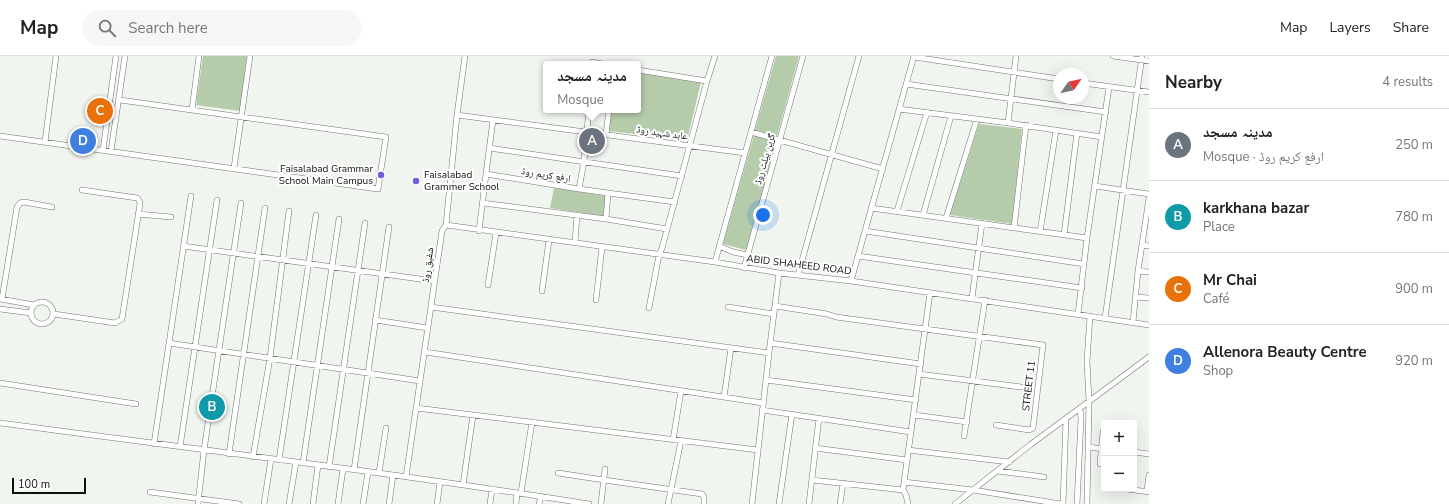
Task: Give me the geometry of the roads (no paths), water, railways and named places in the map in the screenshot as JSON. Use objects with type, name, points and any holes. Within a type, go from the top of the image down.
[{"type":"street","points":[[44,142],[56,56]]},
{"type":"street","points":[[103,150],[116,56]]},
{"type":"street","points":[[111,151],[120,100],[125,56]]},
{"type":"street","points":[[192,110],[199,56]]},
{"type":"street","points":[[234,168],[250,56]]},
{"type":"street","name":"شفیق روڈ","points":[[406,477],[434,281],[442,231],[446,226],[457,115],[465,56]]},
{"type":"street","points":[[649,308],[658,255],[662,248],[715,56]]},
{"type":"street","name":"گرین بیلٹ روڈ","points":[[715,262],[772,56]]},
{"type":"street","name":"گرین بیلٹ روڈ","points":[[744,268],[803,56]]},
{"type":"street","points":[[798,276],[859,56]]},
{"type":"street","points":[[1008,123],[1016,56]]},
{"type":"street","points":[[1113,56],[1141,58],[1149,61]]},
{"type":"street","points":[[851,281],[914,57],[1053,78]]},
{"type":"street","points":[[1105,318],[1141,58]]},
{"type":"street","points":[[641,70],[707,81]]},
{"type":"street","points":[[906,84],[1106,112]]},
{"type":"street","points":[[1089,84],[1149,92]]},
{"type":"street","points":[[1078,314],[1087,238],[1109,86]]},
{"type":"street","points":[[0,136],[378,189],[386,137],[120,100]]},
{"type":"street","points":[[899,109],[1102,137]]},
{"type":"street","points":[[897,211],[927,112]]},
{"type":"street","name":"ارفع کریم روڈ","points":[[486,174],[579,189],[584,161],[589,113]]},
{"type":"street","points":[[606,134],[608,113]]},
{"type":"street","name":"عابد شہید روڈ","points":[[457,115],[746,153]]},
{"type":"street","points":[[923,215],[951,116]]},
{"type":"street","points":[[946,218],[977,119]]},
{"type":"street","points":[[479,231],[493,120]]},
{"type":"street","points":[[1014,228],[1026,126]]},
{"type":"street","points":[[1040,232],[1056,130]]},
{"type":"street","points":[[751,132],[882,169]]},
{"type":"street","points":[[1064,235],[1077,133]]},
{"type":"street","points":[[489,148],[682,176]]},
{"type":"street","points":[[1095,186],[1149,194]]},
{"type":"street","points":[[579,189],[675,202]]},
{"type":"street","points":[[54,314],[115,323],[122,319],[140,204],[139,200],[137,198],[82,190]]},
{"type":"street","points":[[606,219],[608,193]]},
{"type":"street","points":[[154,444],[191,196]]},
{"type":"street","points":[[1134,322],[1138,271],[1147,220],[1149,198]]},
{"type":"street","points":[[180,447],[216,200]]},
{"type":"street","points":[[34,305],[1,299],[20,203],[24,202],[52,207]]},
{"type":"street","points":[[198,502],[204,450],[241,203]]},
{"type":"street","points":[[483,203],[606,219],[667,229]]},
{"type":"street","points":[[229,454],[265,208]]},
{"type":"street","points":[[872,208],[1087,238]]},
{"type":"street","points":[[253,457],[270,358],[289,211]]},
{"type":"street","points":[[138,214],[172,217]]},
{"type":"street","points":[[280,460],[316,215]]},
{"type":"street","points":[[575,244],[577,215]]},
{"type":"street","points":[[303,463],[339,219]]},
{"type":"street","points":[[329,467],[364,223]]},
{"type":"street","points":[[972,298],[982,223]]},
{"type":"street","points":[[354,470],[389,226]]},
{"type":"street","name":"ABID SHAHEED ROAD","points":[[446,226],[715,262],[798,276],[851,281],[972,298],[1149,325]]},
{"type":"street","points":[[865,231],[1084,264]]},
{"type":"street","points":[[488,285],[496,233]]},
{"type":"street","points":[[542,291],[549,240]]},
{"type":"street","points":[[1142,245],[1149,246]]},
{"type":"street","points":[[184,246],[434,281]]},
{"type":"street","points":[[719,246],[733,252],[748,255]]},
{"type":"street","points":[[596,300],[602,247]]},
{"type":"street","points":[[858,256],[1082,288]]},
{"type":"street","points":[[1138,271],[1149,272]]},
{"type":"street","points":[[752,504],[768,353],[779,273]]},
{"type":"street","points":[[908,504],[903,490],[930,293]]},
{"type":"street","points":[[1136,297],[1149,298]]},
{"type":"street","points":[[964,436],[984,300]]},
{"type":"street","points":[[44,301],[53,308],[54,314],[48,323],[42,325],[32,319],[31,313],[34,305],[44,301]]},
{"type":"street","points":[[775,306],[827,314],[836,317],[979,337]]},
{"type":"street","points":[[431,307],[768,353]]},
{"type":"street","points":[[728,307],[774,314]]},
{"type":"street","points":[[0,309],[31,313]]},
{"type":"street","points":[[1087,504],[1089,402],[1087,361],[1090,316]]},
{"type":"street","points":[[375,320],[428,328]]},
{"type":"street","name":"STREET 11","points":[[979,337],[1042,345],[1031,429],[996,425]]},
{"type":"street","points":[[169,343],[420,381]]},
{"type":"street","points":[[770,343],[921,364]]},
{"type":"street","points":[[724,397],[731,348]]},
{"type":"street","points":[[424,352],[763,403]]},
{"type":"street","points":[[955,504],[1149,357]]},
{"type":"street","points":[[919,374],[1021,387]]},
{"type":"street","points":[[766,380],[916,400]]},
{"type":"street","points":[[0,383],[136,404]]},
{"type":"street","points":[[673,440],[682,391]]},
{"type":"street","points":[[416,408],[758,450]]},
{"type":"street","points":[[1077,504],[1080,478],[1080,408]]},
{"type":"street","points":[[762,410],[911,432]]},
{"type":"street","points":[[779,504],[792,414]]},
{"type":"street","points":[[463,485],[473,415]]},
{"type":"street","points":[[914,415],[966,422]]},
{"type":"street","points":[[809,504],[819,418]]},
{"type":"street","points":[[904,482],[973,490],[1062,504],[1066,419]]},
{"type":"street","points":[[516,504],[532,422]]},
{"type":"street","points":[[0,423],[379,473],[540,496],[563,502],[589,504]]},
{"type":"street","points":[[379,473],[386,428]]},
{"type":"street","points":[[668,504],[680,441]]},
{"type":"street","points":[[1088,447],[1101,449]]},
{"type":"street","points":[[815,448],[907,460]]},
{"type":"street","points":[[908,450],[1009,462]]},
{"type":"street","points":[[1137,452],[1149,454]]},
{"type":"street","points":[[1100,464],[1102,456]]},
{"type":"street","points":[[264,504],[271,459]]},
{"type":"street","points":[[289,504],[296,462]]},
{"type":"street","points":[[313,504],[318,465]]},
{"type":"street","points":[[338,504],[343,469]]},
{"type":"street","points":[[601,504],[605,469]]},
{"type":"street","points":[[998,471],[1044,477]]},
{"type":"street","points":[[363,504],[368,472]]},
{"type":"street","points":[[558,472],[702,494],[705,499],[704,504]]},
{"type":"street","points":[[389,504],[393,475]]},
{"type":"street","points":[[1137,490],[1148,492],[1149,475]]},
{"type":"street","points":[[812,480],[903,490]]},
{"type":"street","points":[[437,504],[440,482]]},
{"type":"street","points":[[840,504],[843,483]]},
{"type":"street","points":[[490,504],[492,489]]},
{"type":"street","points":[[150,492],[198,502],[239,504]]},
{"type":"street","points":[[539,504],[540,496]]},
{"type":"place","name":"Mr Chai","points":[[100,111]]},
{"type":"place","name":"Allenora Beauty Centre","points":[[83,141]]},
{"type":"place","name":"مدینہ مسجد","points":[[592,141]]},
{"type":"place","name":"Faisalabad Grammar School Main Campus","points":[[381,175]]},
{"type":"place","name":"Faisalabad Grammer School","points":[[416,181]]},
{"type":"place","name":"karkhana bazar","points":[[212,407]]}]
